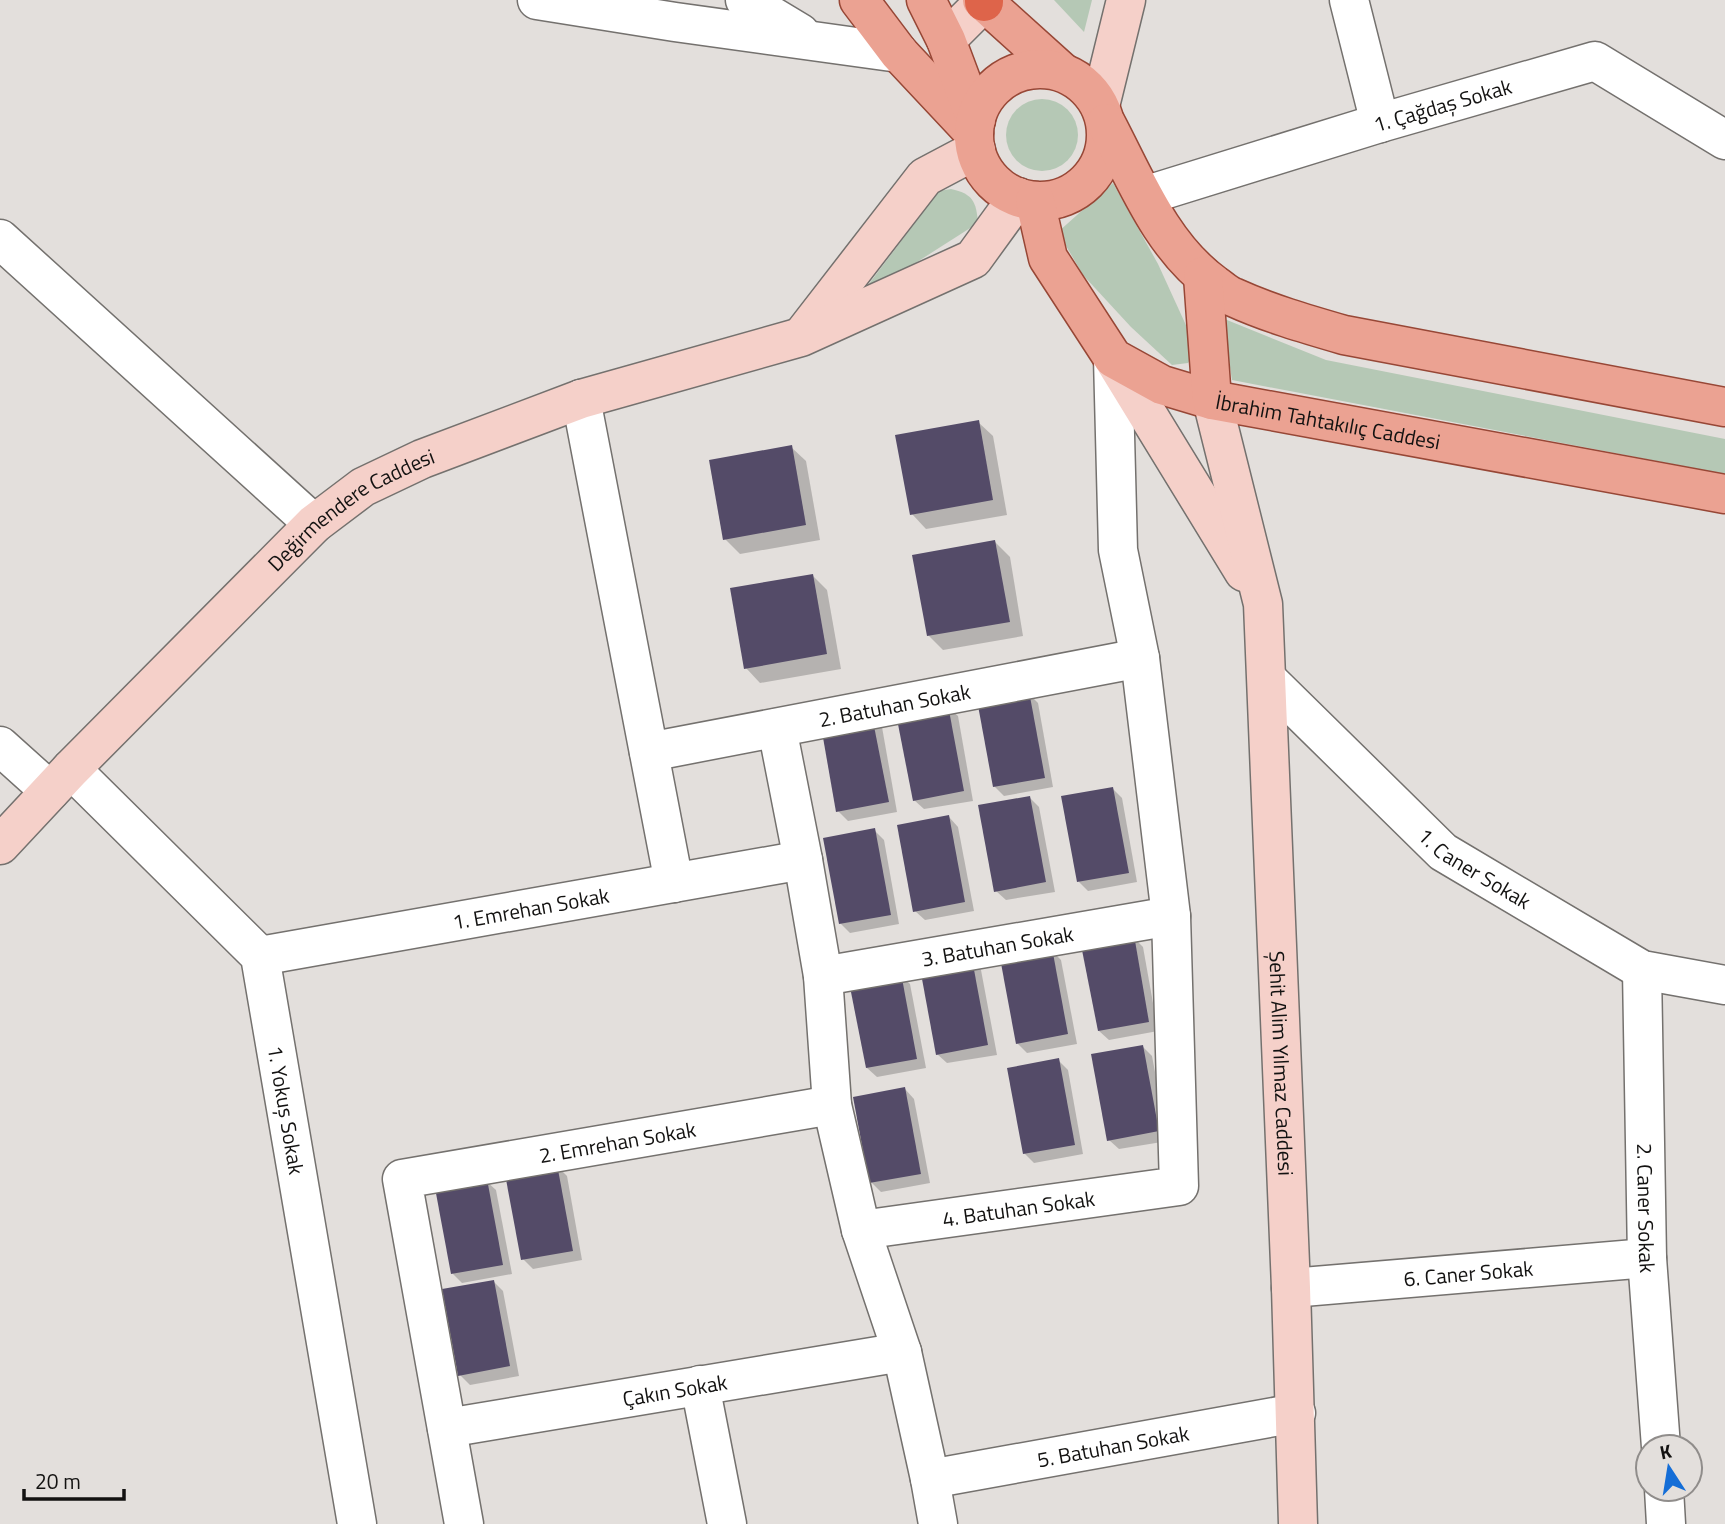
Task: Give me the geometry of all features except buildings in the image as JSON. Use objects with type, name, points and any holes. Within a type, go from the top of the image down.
[{"type":"main road","points":[[859,0],[899,53],[975,134]]},
{"type":"main road","points":[[926,0],[946,40],[975,134],[981,165],[1003,190],[1026,199],[1052,200],[1083,186],[1095,173],[1103,157],[1106,140],[1103,115]]},
{"type":"main road","points":[[984,0],[1062,72]]},
{"type":"main road","points":[[975,134],[980,107],[989,93],[1001,82],[1014,74],[1030,70],[1062,72],[1078,80],[1091,92],[1144,197],[1168,238],[1203,276],[1231,296],[1292,320],[1344,335],[1725,407]]},
{"type":"main road","name":"İbrahim Tahtakılıç Caddesi","points":[[1026,199],[1048,258],[1113,358],[1162,385],[1212,400],[1725,494]]},
{"type":"main road","points":[[1203,276],[1212,400]]},
{"type":"street","points":[[537,0],[899,53]]},
{"type":"street","points":[[745,0],[814,41]]},
{"type":"street","points":[[946,40],[984,0]]},
{"type":"street","points":[[1103,115],[1126,0]]},
{"type":"street","points":[[1349,0],[1380,123]]},
{"type":"street","name":"1. Çağdaş Sokak","points":[[1144,197],[1380,123],[1595,61],[1725,140]]},
{"type":"street","points":[[801,337],[925,177],[975,134]]},
{"type":"street","name":"Değirmendere Caddesi","points":[[0,845],[60,780],[314,524],[363,486],[422,459],[581,399],[801,337],[973,258],[1026,199]]},
{"type":"street","points":[[0,239],[314,524]]},
{"type":"street","points":[[1113,358],[1263,604]]},
{"type":"street","points":[[1113,358],[1118,550],[1140,658],[1171,916]]},
{"type":"street","points":[[581,399],[674,883]]},
{"type":"street","name":"Şehit Alim Yılmaz Caddesi","points":[[1212,400],[1263,604],[1296,1413],[1298,1524]]},
{"type":"street","name":"2. Batuhan Sokak","points":[[649,752],[1140,658]]},
{"type":"street","name":"1. Caner Sokak","points":[[1267,679],[1443,852],[1642,970],[1725,985]]},
{"type":"street","points":[[777,728],[823,976],[832,1105],[861,1230],[902,1352],[938,1524]]},
{"type":"street","points":[[0,746],[60,780],[260,956]]},
{"type":"street","name":"1. Emrehan Sokak","points":[[260,956],[803,860]]},
{"type":"street","name":"3. Batuhan Sokak","points":[[823,976],[1171,916]]},
{"type":"street","name":"4. Batuhan Sokak","points":[[861,1230],[1178,1186],[1171,916]]},
{"type":"street","name":"1. Yokuş Sokak","points":[[260,956],[357,1524]]},
{"type":"street","name":"2. Caner Sokak","points":[[1642,970],[1647,1258],[1660,1433]]},
{"type":"street","name":"2. Emrehan Sokak","points":[[447,1428],[402,1179],[832,1105]]},
{"type":"street","name":"6. Caner Sokak","points":[[1291,1288],[1647,1258]]},
{"type":"street","name":"Çakın Sokak","points":[[447,1428],[902,1352]]},
{"type":"street","points":[[700,1385],[727,1524]]},
{"type":"street","name":"5. Batuhan Sokak","points":[[930,1479],[1296,1413]]},
{"type":"street","points":[[447,1428],[464,1524]]},
{"type":"street","points":[[1665,1503],[1666,1524]]},
{"type":"green space","points":[[1054,0],[1092,0],[1084,32]]},
{"type":"green space","points":[[1042,99],[1062,105],[1072,115],[1078,135],[1072,155],[1062,165],[1042,171],[1022,165],[1012,155],[1006,135],[1012,115],[1022,105]]},
{"type":"green space","points":[[1113,183],[1158,264],[1190,334],[1194,354],[1188,363],[1172,365],[1131,327],[1083,275],[1058,232]]},
{"type":"green space","points":[[951,189],[969,196],[976,209],[978,223],[856,301],[939,191]]},
{"type":"green space","points":[[1222,318],[1326,360],[1725,439],[1725,474],[1232,380]]}]
